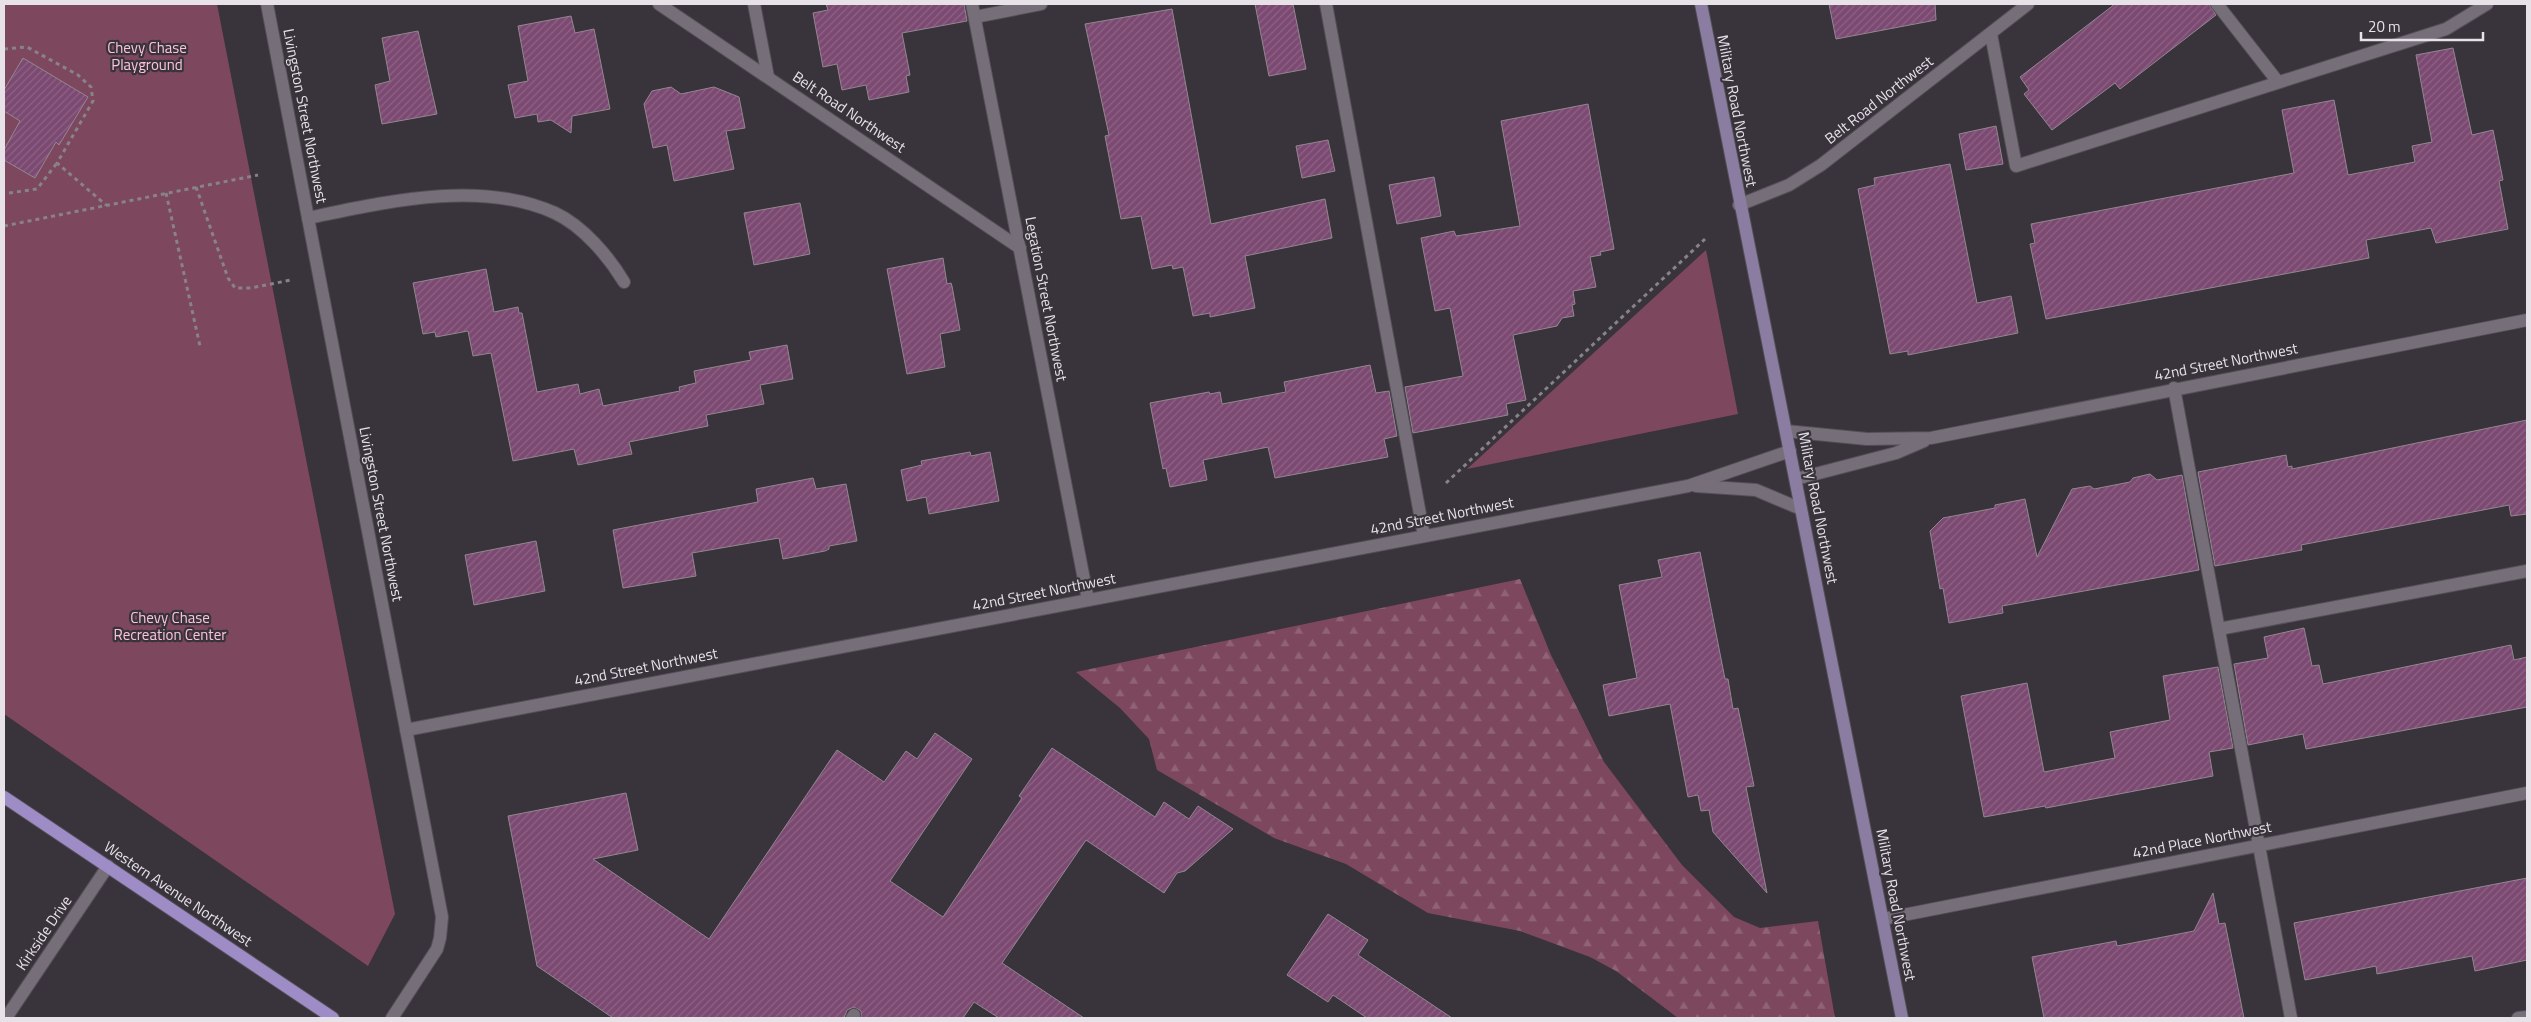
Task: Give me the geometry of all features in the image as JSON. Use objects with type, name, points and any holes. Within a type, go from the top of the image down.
[{"type":"main road","name":"Military Road Northwest","points":[[1700,4],[1902,1018]]},
{"type":"main road","name":"Western Avenue Northwest","points":[[4,797],[333,1018]]},
{"type":"street","name":"Livingston Street Northwest","points":[[267,4],[440,907],[442,928],[437,949],[392,1018]]},
{"type":"street","name":"Belt Road Northwest","points":[[659,4],[1020,248]]},
{"type":"street","points":[[754,4],[768,77]]},
{"type":"street","points":[[974,10],[1041,4]]},
{"type":"street","points":[[1326,4],[1424,536]]},
{"type":"street","name":"Belt Road Northwest","points":[[1739,205],[1788,185],[1822,165],[2028,4]]},
{"type":"street","points":[[2217,4],[2278,82]]},
{"type":"street","points":[[1991,34],[2016,166],[2446,29],[2487,4]]},
{"type":"street","name":"Legation Street Northwest","points":[[974,10],[1088,600]]},
{"type":"street","points":[[308,218],[368,205],[435,196],[518,202],[556,214],[591,239],[610,259],[624,282]]},
{"type":"street","name":"42nd Street Northwest","points":[[1786,431],[1867,439],[1931,438],[2174,388],[2527,320]]},
{"type":"street","points":[[2174,388],[2292,1018]]},
{"type":"street","name":"42nd Street Northwest","points":[[1796,479],[1896,453],[1931,438]]},
{"type":"street","name":"42nd Street Northwest","points":[[406,730],[1688,486],[1790,451]]},
{"type":"street","name":"42nd Street Northwest","points":[[1688,486],[1756,490],[1801,509]]},
{"type":"street","points":[[2219,629],[2527,571]]},
{"type":"street","name":"42nd Place Northwest","points":[[1882,920],[2527,793]]},
{"type":"street","name":"Kirkside Drive","points":[[6,1018],[108,866]]},
{"type":"street","points":[[2518,1018],[2527,1016]]},
{"type":"path","points":[[4,49],[26,47],[78,75],[91,88],[93,100],[57,163],[37,189],[9,194]]},
{"type":"path","points":[[57,163],[106,206]]},
{"type":"path","points":[[4,226],[258,176]]},
{"type":"path","points":[[196,188],[228,278],[236,288],[251,288],[292,280]]},
{"type":"path","points":[[166,193],[200,346]]},
{"type":"path","points":[[1446,483],[1705,240]]},
{"type":"green space","name":"Chevy Chase Recreation Center","points":[[4,4],[217,4],[395,914],[368,966],[4,714]]},
{"type":"green space","points":[[1706,250],[1738,414],[1467,469]]},
{"type":"green space","points":[[1520,579],[1551,655],[1604,762],[1682,865],[1734,917],[1760,928],[1818,921],[1835,1018],[1678,1018],[1616,971],[1590,957],[1520,931],[1428,913],[1346,864],[1274,838],[1157,770],[1149,739],[1120,708],[1076,672]]},
{"type":"building","points":[[826,4],[964,4],[967,21],[902,33],[910,75],[906,76],[909,92],[869,100],[866,85],[842,90],[837,64],[823,67],[813,13],[828,10]]},
{"type":"building","points":[[1255,4],[1293,4],[1306,69],[1269,76]]},
{"type":"building","points":[[1829,4],[1935,4],[1936,20],[1836,39]]},
{"type":"building","points":[[2115,4],[2209,4],[2216,15],[2120,89],[2115,83],[2052,130],[2024,94],[2029,90],[2020,77]]},
{"type":"building","points":[[1172,9],[1211,224],[1325,199],[1332,238],[1245,256],[1255,308],[1210,317],[1210,313],[1193,316],[1183,267],[1173,269],[1172,265],[1152,269],[1141,216],[1121,219],[1105,136],[1109,135],[1085,24]]},
{"type":"building","points":[[571,16],[575,33],[594,29],[610,109],[572,116],[571,133],[551,120],[538,122],[537,114],[515,118],[508,85],[528,81],[518,26]]},
{"type":"building","points":[[418,31],[437,114],[382,124],[375,85],[390,81],[382,38]]},
{"type":"building","points":[[2453,48],[2472,135],[2493,130],[2503,180],[2499,181],[2508,229],[2436,243],[2431,228],[2366,240],[2369,258],[2046,319],[2030,244],[2035,243],[2031,224],[2294,173],[2282,110],[2334,100],[2348,175],[2415,162],[2412,146],[2432,142],[2416,55]]},
{"type":"building","points":[[23,58],[88,97],[59,145],[56,142],[35,178],[4,160],[4,150],[20,121],[4,111],[4,90]]},
{"type":"building","points":[[671,87],[681,94],[714,87],[739,97],[745,128],[726,131],[734,169],[674,181],[667,145],[653,148],[644,104],[652,91]]},
{"type":"building","points":[[1588,104],[1614,249],[1600,252],[1601,255],[1590,257],[1596,287],[1573,291],[1575,304],[1572,305],[1574,316],[1562,318],[1557,326],[1513,335],[1526,400],[1506,404],[1508,415],[1413,433],[1405,387],[1463,376],[1450,308],[1435,311],[1421,238],[1454,231],[1456,236],[1520,226],[1501,121]]},
{"type":"building","points":[[1996,126],[2003,164],[1966,170],[1959,134]]},
{"type":"building","points":[[1328,140],[1335,171],[1302,178],[1296,146]]},
{"type":"building","points":[[1950,164],[1977,303],[2011,296],[2018,333],[1908,355],[1908,351],[1890,354],[1858,189],[1875,185],[1874,178]]},
{"type":"building","points":[[1434,177],[1441,216],[1397,224],[1389,185]]},
{"type":"building","points":[[800,203],[810,254],[754,265],[744,213]]},
{"type":"building","points":[[943,258],[947,284],[951,283],[952,286],[960,330],[940,334],[945,367],[907,374],[887,269]]},
{"type":"building","points":[[486,269],[494,312],[518,307],[519,313],[522,313],[537,392],[578,384],[580,394],[599,389],[603,406],[680,391],[679,387],[696,383],[694,371],[751,360],[749,352],[787,345],[793,379],[760,385],[764,404],[706,415],[708,426],[629,442],[632,454],[578,465],[574,449],[513,461],[491,353],[473,356],[468,331],[436,337],[435,332],[423,334],[413,283]]},
{"type":"building","points":[[1370,365],[1376,393],[1389,391],[1397,436],[1384,439],[1388,457],[1275,478],[1268,447],[1203,460],[1207,480],[1170,487],[1166,468],[1163,469],[1150,403],[1209,392],[1210,394],[1220,392],[1222,404],[1286,392],[1284,382]]},
{"type":"building","points":[[2527,420],[2527,514],[2511,516],[2509,505],[2301,545],[2302,550],[2215,566],[2198,472],[2286,455],[2288,467],[2292,466],[2292,469]]},
{"type":"building","points":[[970,452],[971,456],[990,452],[999,501],[929,514],[926,497],[907,501],[901,470],[922,465],[921,461]]},
{"type":"building","points":[[2150,474],[2157,480],[2182,475],[2199,570],[2002,606],[2003,613],[1949,623],[1943,588],[1940,589],[1930,531],[1943,518],[1995,508],[1995,505],[2025,499],[2037,557],[2072,489],[2090,486],[2094,489],[2130,482],[2133,478]]},
{"type":"building","points":[[813,478],[816,489],[846,484],[857,541],[829,546],[829,549],[825,551],[783,559],[779,538],[692,553],[696,576],[623,588],[613,530],[758,502],[756,489]]},
{"type":"building","points":[[536,541],[545,591],[474,605],[465,555]]},
{"type":"building","points":[[1700,552],[1725,679],[1728,679],[1733,709],[1738,708],[1754,786],[1746,787],[1767,893],[1713,832],[1709,810],[1701,811],[1698,795],[1688,797],[1670,704],[1609,716],[1603,685],[1637,678],[1619,585],[1662,577],[1658,560]]},
{"type":"building","points":[[2304,628],[2312,666],[2319,665],[2323,684],[2511,645],[2514,660],[2527,657],[2527,707],[2306,749],[2303,734],[2248,745],[2234,664],[2268,658],[2264,637]]},
{"type":"building","points":[[2218,667],[2233,748],[2209,752],[2213,776],[2046,808],[2045,806],[1984,817],[1961,696],[2027,683],[2044,772],[2115,758],[2110,732],[2170,720],[2163,676]]},
{"type":"building","points":[[935,733],[972,759],[890,881],[943,917],[1022,798],[1019,796],[1052,748],[1155,817],[1164,802],[1189,819],[1198,806],[1233,829],[1185,871],[1177,873],[1164,893],[1086,840],[1002,963],[1084,1018],[999,1018],[974,1002],[963,1018],[861,1018],[861,1011],[854,1007],[847,1010],[844,1018],[613,1018],[537,966],[508,816],[626,793],[638,850],[593,859],[709,939],[837,750],[884,782],[906,751],[917,759]]},
{"type":"building","points":[[2527,878],[2527,960],[2475,971],[2472,956],[2377,974],[2376,966],[2305,980],[2294,923]]},
{"type":"building","points":[[2213,893],[2219,924],[2225,923],[2244,1018],[2044,1018],[2032,957],[2116,941],[2117,946],[2194,931]]},
{"type":"building","points":[[1328,914],[1368,940],[1358,955],[1452,1018],[1367,1018],[1333,995],[1328,1002],[1287,975]]},
{"type":"park label","name":"Chevy Chase Playground","points":[[147,56]]}]
